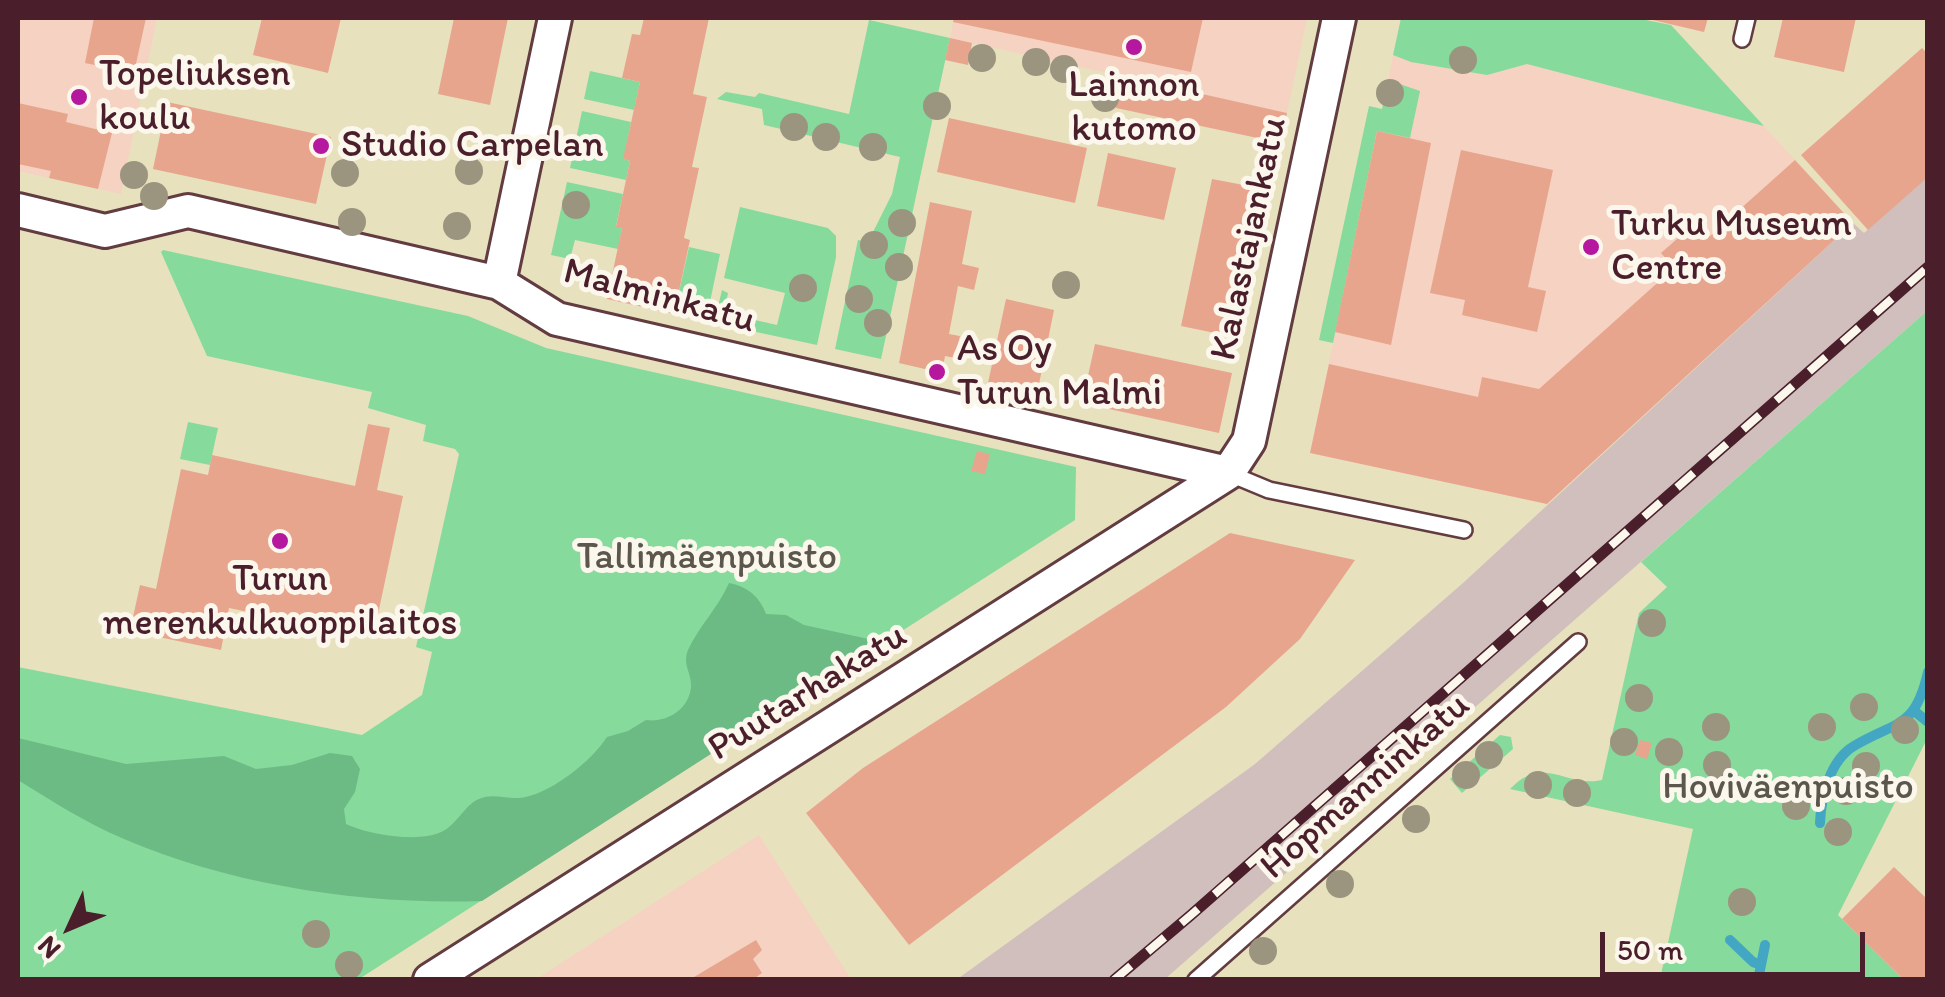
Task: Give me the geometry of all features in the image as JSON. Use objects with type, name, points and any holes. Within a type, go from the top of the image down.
[{"type":"street","points":[[499,284],[555,18]]},
{"type":"street","name":"Kalastajankatu","points":[[1228,473],[1249,440],[1340,18]]},
{"type":"street","name":"Malminkatu","points":[[18,210],[104,231],[188,211],[499,284],[557,319],[1228,473]]},
{"type":"street","name":"Puutarhakatu","points":[[430,980],[1228,473]]},
{"type":"lane","points":[[1742,38],[1747,18]]},
{"type":"lane","points":[[1228,473],[1269,490],[1464,530]]},
{"type":"lane","name":"Hopmanninkatu","points":[[1196,980],[1578,642]]},
{"type":"shaded area","name":"Topeliuksen koulu","points":[[18,18],[157,18],[121,194],[18,171]]},
{"type":"shaded area","name":"Lainnon kutomo","points":[[954,18],[1307,18],[1287,113],[950,38]]},
{"type":"shaded area","name":"Turku Museum Centre","points":[[1401,18],[1636,18],[1671,25],[1853,223],[1547,504],[1310,453]]},
{"type":"shaded area","points":[[1927,177],[1927,311],[1165,979],[956,980],[1255,764],[1463,583],[1853,223],[1864,233]]},
{"type":"shaded area","points":[[759,835],[851,979],[535,980]]},
{"type":"green space","points":[[1401,18],[1636,18],[1671,25],[1764,126],[1527,64],[1487,75],[1411,62],[1393,55]]},
{"type":"green space","points":[[869,20],[950,38],[881,359],[835,349],[858,240],[868,242],[892,194],[900,157],[764,125],[762,109],[717,99],[726,92],[755,97],[759,93],[849,114]]},
{"type":"green space","points":[[590,71],[640,82],[634,110],[584,99]]},
{"type":"green space","points":[[1388,80],[1420,91],[1410,138],[1377,131],[1333,343],[1319,340],[1369,106],[1382,109]]},
{"type":"green space","points":[[582,111],[631,122],[624,159],[630,161],[626,180],[570,168]]},
{"type":"green space","points":[[567,182],[623,194],[616,226],[622,228],[618,249],[575,240],[570,259],[551,255]]},
{"type":"green space","points":[[740,207],[828,228],[836,236],[836,257],[817,345],[714,323],[722,290],[728,293],[724,313],[777,325],[785,293],[724,278]]},
{"type":"green space","points":[[689,247],[720,254],[706,321],[674,314]]},
{"type":"green space","name":"Tallimäenpuisto","points":[[163,250],[468,316],[546,348],[1076,467],[1075,520],[359,979],[18,979],[18,667],[362,735],[422,695],[432,652],[416,647],[459,454],[455,449],[423,441],[426,425],[368,408],[372,392],[207,356]]},
{"type":"green space","name":"Hoviväenpuisto","points":[[1927,311],[1927,739],[1838,915],[1903,979],[1660,979],[1693,829],[1510,789],[1522,779],[1544,772],[1577,780],[1602,780],[1639,613],[1667,587],[1641,562]]},
{"type":"green space","points":[[188,422],[218,428],[210,465],[180,459]]},
{"type":"green space","points":[[729,583],[752,593],[766,614],[786,615],[804,625],[873,640],[879,646],[482,901],[346,896],[210,869],[110,833],[18,780],[18,738],[126,764],[224,756],[256,769],[292,765],[330,753],[352,756],[360,769],[355,792],[344,809],[346,824],[396,836],[435,834],[450,827],[475,801],[489,796],[519,798],[543,791],[580,766],[607,737],[646,720],[668,717],[681,708],[691,687],[688,650]]},
{"type":"green space","points":[[1500,735],[1511,737],[1513,749],[1462,793],[1450,779]]},
{"type":"building","points":[[94,18],[146,18],[134,73],[85,63]]},
{"type":"building","points":[[262,18],[341,18],[328,73],[253,55]]},
{"type":"building","points":[[454,18],[508,18],[490,105],[438,94]]},
{"type":"building","points":[[644,18],[709,18],[693,94],[707,97],[692,167],[699,168],[684,238],[690,240],[674,314],[607,299],[622,228],[616,227],[630,161],[623,159],[640,82],[622,78],[632,34],[640,35]]},
{"type":"building","name":"Lainnon kutomo","points":[[954,18],[1203,18],[1191,72],[953,22]]},
{"type":"building","points":[[1644,18],[1708,18],[1704,32]]},
{"type":"building","points":[[1783,18],[1856,18],[1844,72],[1774,57]]},
{"type":"building","points":[[950,38],[972,43],[968,65],[945,60]]},
{"type":"building","points":[[1922,48],[1928,54],[1928,177],[1868,230],[1801,155]]},
{"type":"building","points":[[1122,76],[1287,113],[1281,143],[1116,108]]},
{"type":"building","points":[[167,102],[331,137],[316,204],[153,169]]},
{"type":"building","points":[[18,103],[68,114],[66,122],[112,133],[98,189],[49,178],[51,171],[18,164]]},
{"type":"building","points":[[949,118],[1087,148],[1075,203],[937,172]]},
{"type":"building","points":[[1377,131],[1431,143],[1391,345],[1335,332]]},
{"type":"building","points":[[1461,150],[1553,170],[1528,287],[1546,291],[1537,332],[1462,315],[1465,300],[1430,293]]},
{"type":"building","points":[[1108,153],[1176,168],[1164,220],[1097,206]]},
{"type":"building","points":[[1795,160],[1853,223],[1547,504],[1310,453],[1329,364],[1478,397],[1482,377],[1539,389],[1674,268],[1661,253],[1685,232],[1689,236],[1701,226],[1710,236]]},
{"type":"building","points":[[1212,179],[1270,190],[1239,338],[1181,326]]},
{"type":"building","points":[[930,202],[972,211],[962,264],[979,268],[974,290],[958,286],[949,334],[960,336],[955,358],[945,356],[942,373],[899,363]]},
{"type":"building","points":[[1006,299],[1054,310],[1037,394],[988,383]]},
{"type":"building","points":[[1095,344],[1232,373],[1219,433],[1082,403]]},
{"type":"building","name":"Turun merenkulkuoppilaitos","points":[[368,424],[390,428],[377,490],[403,496],[373,638],[229,608],[221,650],[130,631],[140,585],[156,589],[181,469],[208,475],[212,455],[355,486]]},
{"type":"building","points":[[977,451],[990,454],[985,474],[971,471]]},
{"type":"building","points":[[1230,533],[1355,560],[1300,639],[1226,707],[909,945],[806,813],[863,768]]},
{"type":"building","points":[[1640,740],[1652,743],[1647,759],[1635,755]]},
{"type":"building","points":[[1894,867],[1928,900],[1928,980],[1904,980],[1842,919]]},
{"type":"building","points":[[756,940],[762,950],[753,959],[762,973],[752,980],[689,980]]},
{"type":"waterway","points":[[1820,823],[1825,791],[1839,760],[1854,746],[1910,714],[1928,672]]},
{"type":"waterway","points":[[1913,710],[1928,722]]},
{"type":"waterway","points":[[1730,940],[1761,965]]},
{"type":"waterway","points":[[1758,980],[1765,945]]},
{"type":"railway","points":[[1114,980],[1928,267]]},
{"type":"place","name":"Lainnon kutomo","points":[[1134,47]]},
{"type":"place","name":"Topeliuksen koulu","points":[[79,97]]},
{"type":"place","name":"Studio Carpelan","points":[[321,146]]},
{"type":"place","name":"Turku Museum Centre","points":[[1591,247]]},
{"type":"place","name":"As Oy Turun Malmi","points":[[937,372]]},
{"type":"place","name":"Turun merenkulkuoppilaitos","points":[[280,541]]}]
